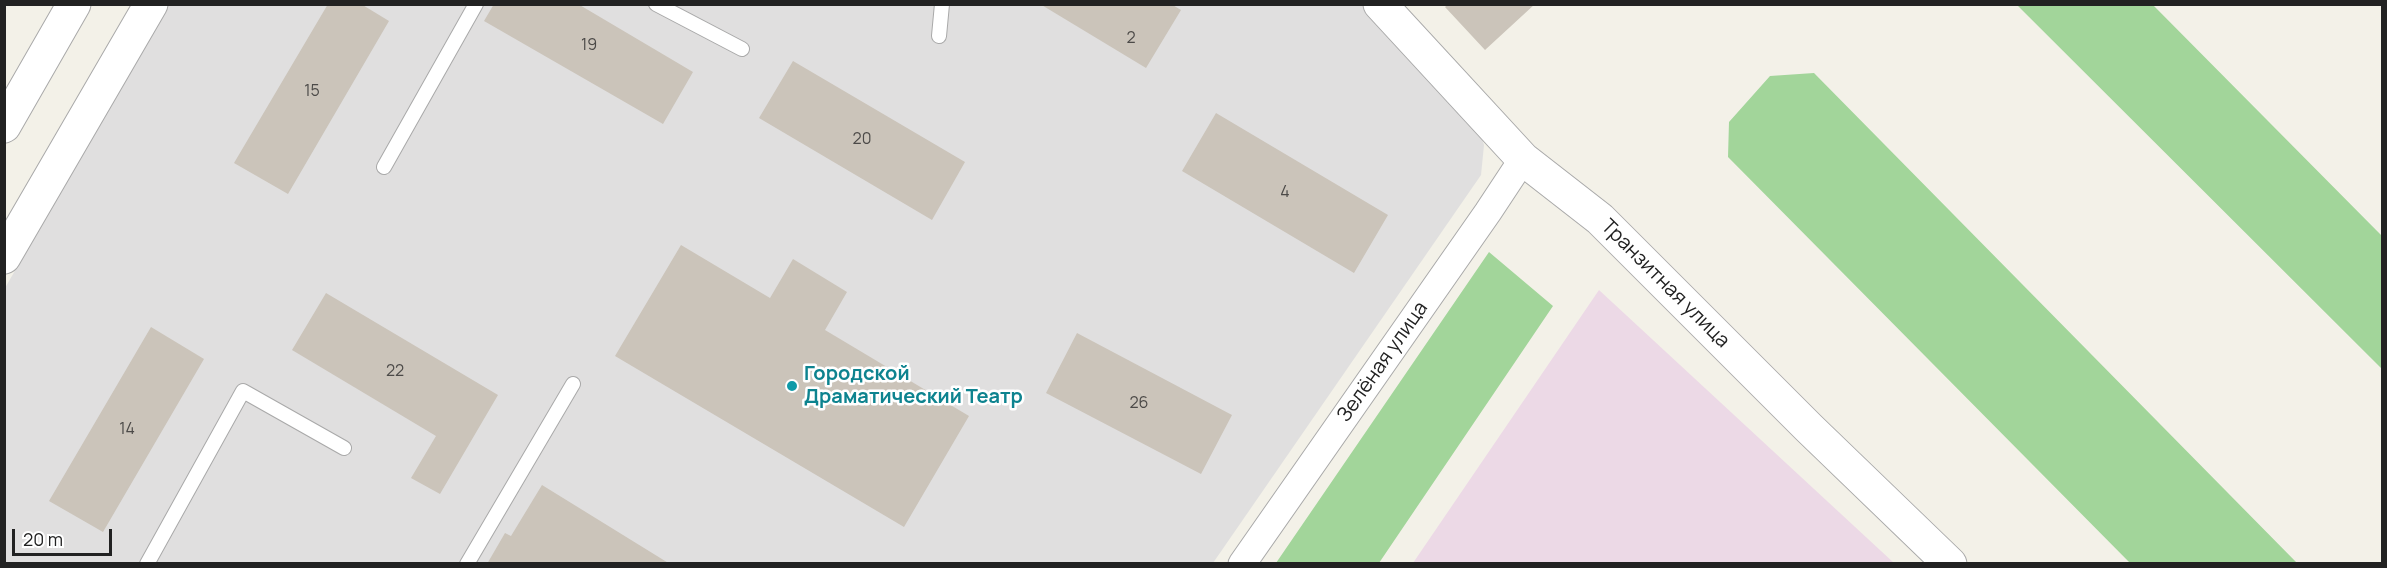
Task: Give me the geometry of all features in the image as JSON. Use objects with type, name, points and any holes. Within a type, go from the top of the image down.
[{"type":"street","points":[[4,126],[74,4]]},
{"type":"street","points":[[4,257],[151,4]]},
{"type":"street","name":"Транзитная улица","points":[[1380,4],[1523,159],[1600,219],[1809,428],[1950,564]]},
{"type":"street","name":"Зелёная улица","points":[[1242,564],[1482,222],[1523,159]]},
{"type":"lane","points":[[384,167],[476,4]]},
{"type":"lane","points":[[656,4],[742,49]]},
{"type":"lane","points":[[939,36],[942,4]]},
{"type":"lane","points":[[467,564],[573,384]]},
{"type":"lane","points":[[147,564],[243,391],[344,448]]},
{"type":"shaded area","points":[[168,5],[1365,5],[1474,112],[1484,145],[1481,175],[1213,563],[5,564],[5,288]]},
{"type":"shaded area","points":[[1599,290],[1894,563],[1413,563]]},
{"type":"green space","points":[[2017,5],[2153,5],[2382,236],[2382,369]]},
{"type":"green space","points":[[1814,73],[2297,563],[2130,563],[1728,157],[1729,122],[1770,76]]},
{"type":"green space","points":[[1489,252],[1553,306],[1379,563],[1276,563]]},
{"type":"building","points":[[328,4],[361,4],[389,21],[288,194],[234,163]]},
{"type":"building","points":[[494,4],[578,4],[693,72],[663,124],[484,21]]},
{"type":"building","points":[[1040,4],[1171,4],[1181,10],[1146,68]]},
{"type":"building","points":[[1448,4],[1535,4],[1485,50],[1445,7]]},
{"type":"building","points":[[793,61],[965,162],[932,220],[759,118]]},
{"type":"building","points":[[1216,113],[1388,215],[1354,273],[1182,171]]},
{"type":"building","name":"Городской Драматический Театр","points":[[681,245],[770,298],[793,259],[847,292],[825,330],[969,416],[904,527],[615,356]]},
{"type":"building","points":[[326,293],[498,395],[440,494],[411,478],[436,436],[292,350]]},
{"type":"building","points":[[151,327],[204,359],[103,532],[49,501]]},
{"type":"building","points":[[1077,333],[1232,415],[1201,474],[1046,393]]},
{"type":"building","points":[[542,485],[670,564],[487,564],[505,533],[511,536]]},
{"type":"place","name":"Городской Драматический Театр","points":[[792,386]]}]
